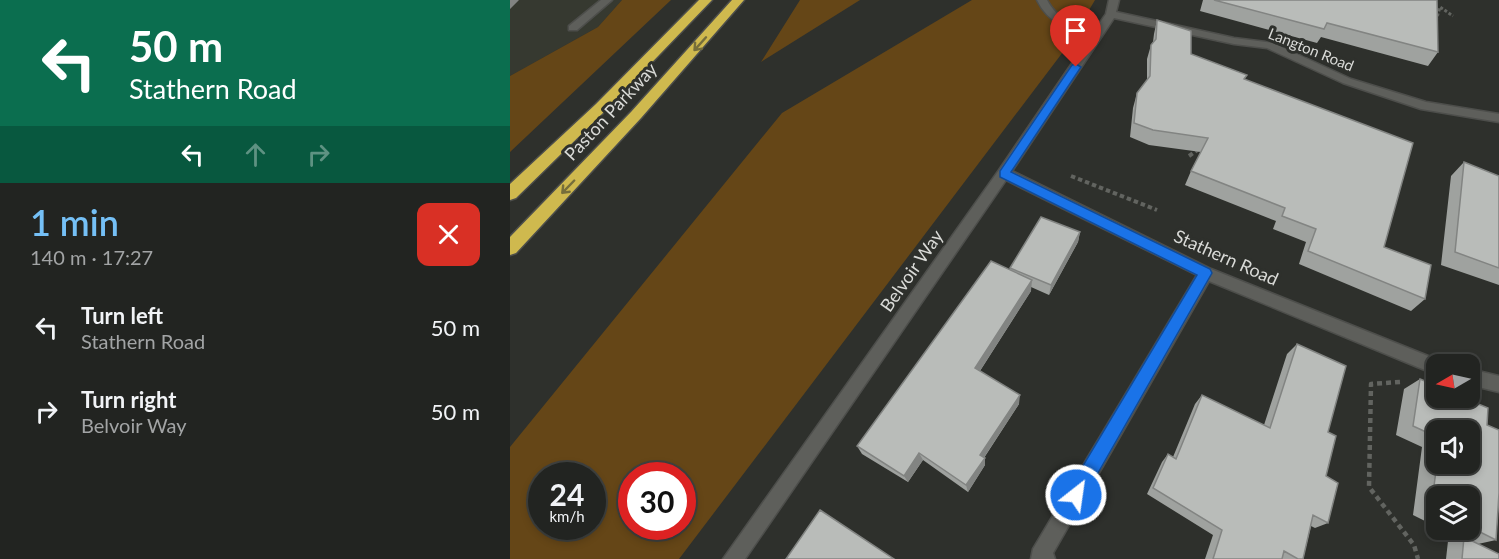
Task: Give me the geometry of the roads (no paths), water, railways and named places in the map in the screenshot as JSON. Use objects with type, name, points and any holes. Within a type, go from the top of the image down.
[{"type":"highway","name":"Paston Parkway","points":[[510,194],[601,107],[706,0]]},
{"type":"highway","name":"Paston Parkway","points":[[510,248],[636,116],[738,0]]},
{"type":"street","points":[[573,28],[607,0]]},
{"type":"street","points":[[1042,0],[1048,14],[1058,21],[1100,32]]},
{"type":"street","name":"Belvoir Way","points":[[732,559],[1004,174],[1100,32],[1111,14],[1114,0]]},
{"type":"street","name":"Langton Road","points":[[1111,14],[1234,40],[1269,45],[1358,85],[1425,106],[1499,118]]},
{"type":"street","name":"Stathern Road","points":[[1004,174],[1206,273],[1426,363]]},
{"type":"street","points":[[1045,559],[1040,556],[1206,273]]},
{"type":"street","points":[[1480,379],[1499,384]]}]
